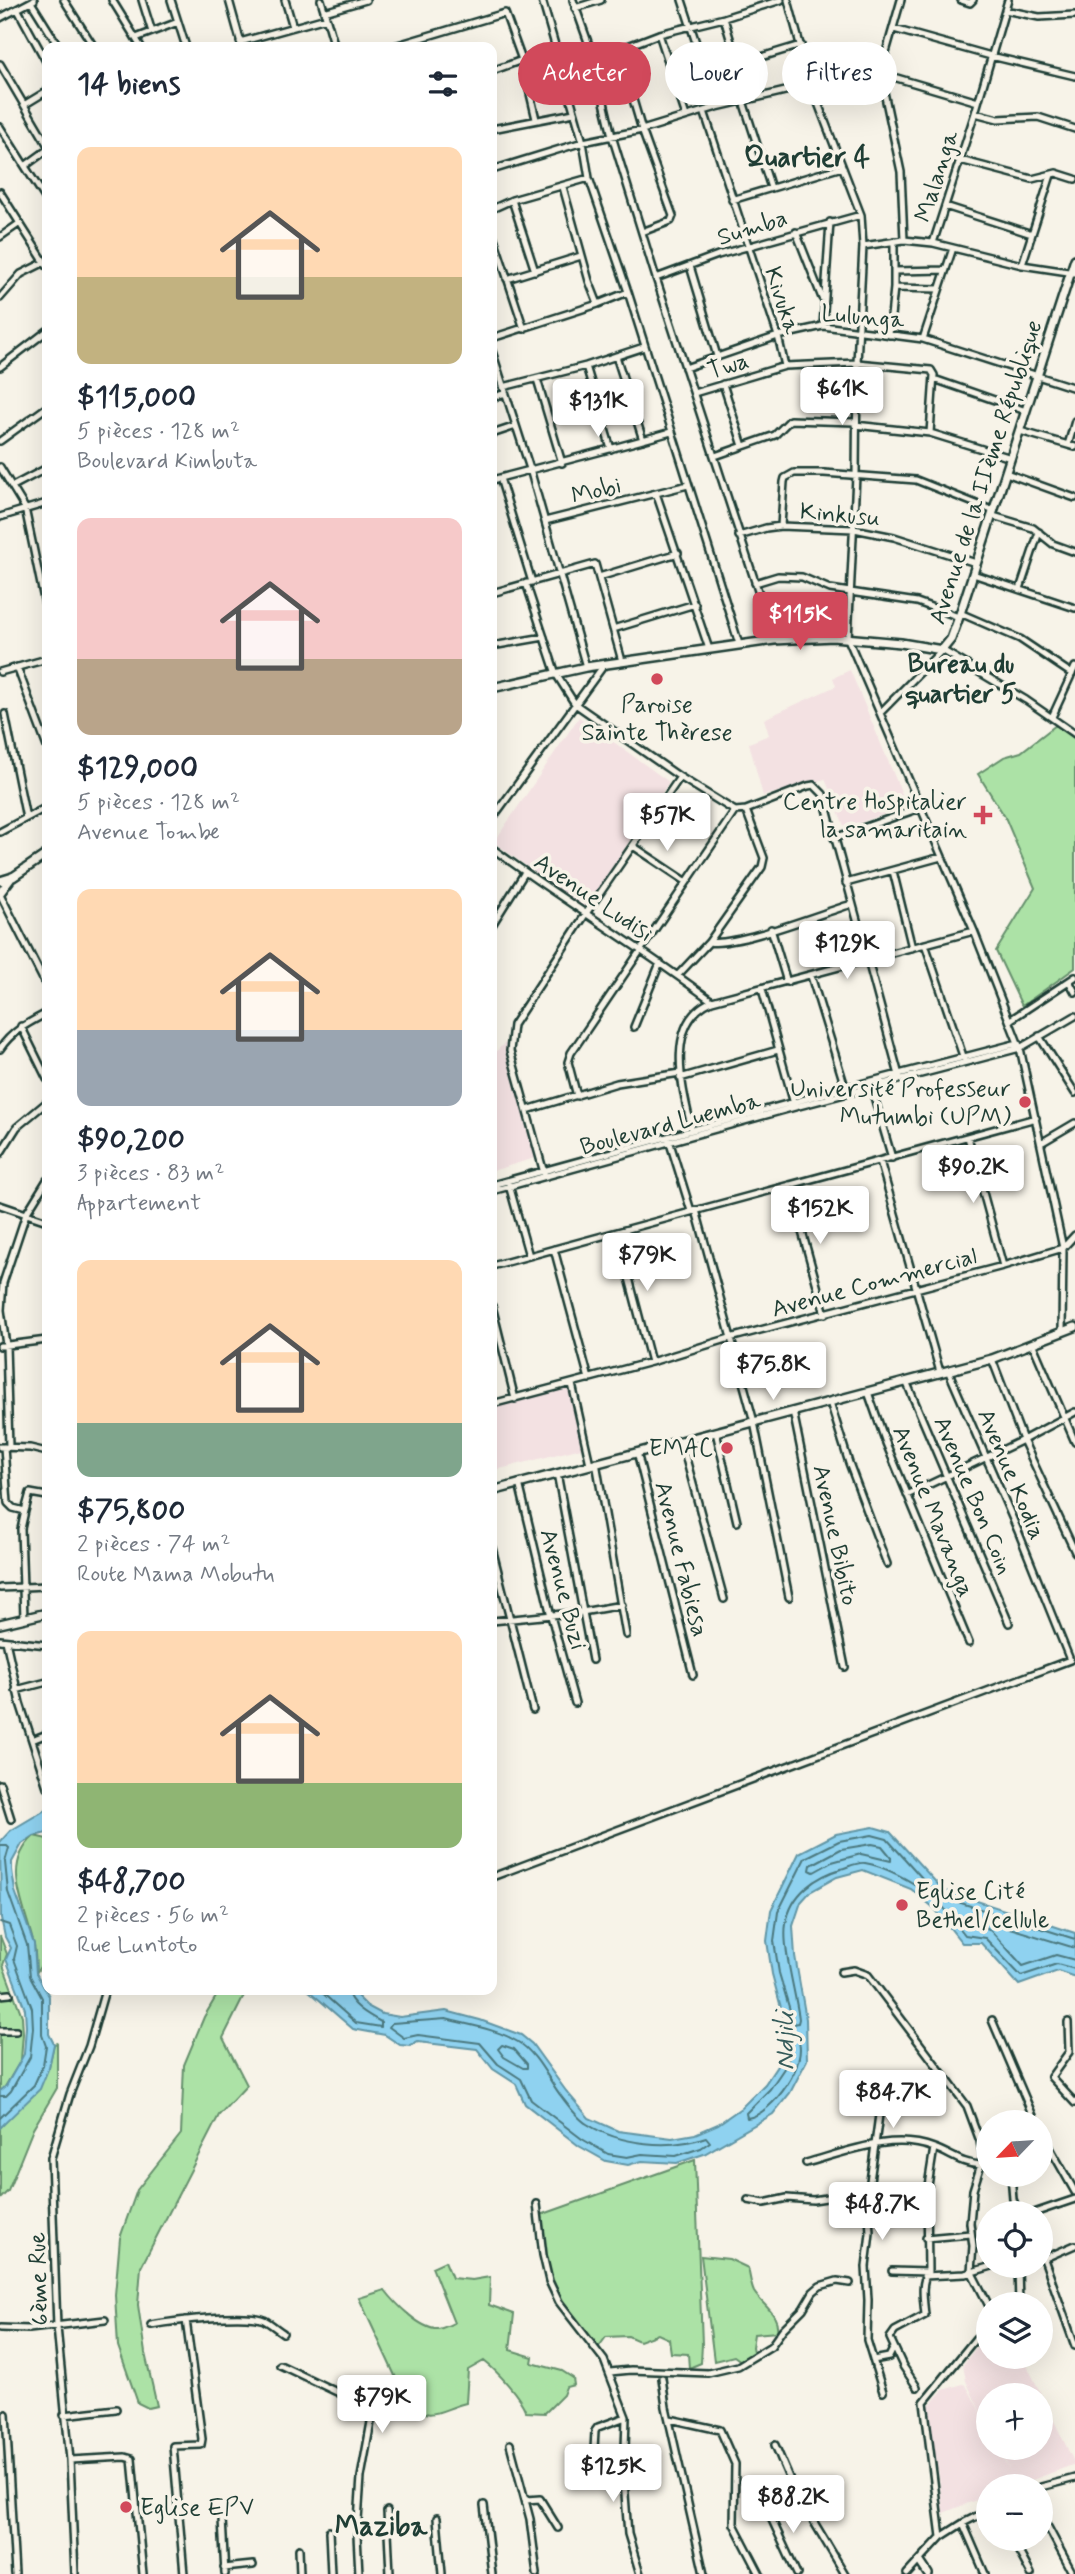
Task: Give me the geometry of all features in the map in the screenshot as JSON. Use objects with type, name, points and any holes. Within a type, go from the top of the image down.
[{"type":"street","points":[[65,0],[91,42]]},
{"type":"street","points":[[112,0],[138,42]]},
{"type":"street","points":[[142,0],[152,32]]},
{"type":"street","points":[[171,0],[184,42]]},
{"type":"street","points":[[229,0],[240,42]]},
{"type":"street","points":[[285,0],[292,27]]},
{"type":"street","points":[[321,0],[333,42]]},
{"type":"street","points":[[250,42],[366,0]]},
{"type":"street","points":[[542,0],[583,142],[589,178],[740,644]]},
{"type":"street","points":[[573,0],[588,42]]},
{"type":"street","points":[[575,8],[601,0]]},
{"type":"street","points":[[682,0],[717,107]]},
{"type":"street","points":[[637,42],[781,0]]},
{"type":"street","points":[[788,0],[800,42]]},
{"type":"street","points":[[890,42],[901,0]]},
{"type":"street","points":[[961,0],[972,1]]},
{"type":"street","name":"Malanga","points":[[933,243],[975,113],[1007,0]]},
{"type":"street","points":[[0,18],[33,1],[56,42]]},
{"type":"street","points":[[18,10],[42,54]]},
{"type":"street","points":[[1005,10],[1039,17],[1075,15]]},
{"type":"street","points":[[408,42],[505,13],[518,49]]},
{"type":"street","points":[[724,18],[731,42]]},
{"type":"street","points":[[136,38],[177,22]]},
{"type":"street","points":[[894,29],[1075,76]]},
{"type":"street","points":[[659,34],[686,116]]},
{"type":"street","points":[[497,69],[518,61]]},
{"type":"street","points":[[0,64],[42,136]]},
{"type":"street","points":[[897,78],[978,102]]},
{"type":"street","points":[[24,105],[42,93]]},
{"type":"street","points":[[533,105],[536,119]]},
{"type":"street","points":[[605,105],[656,278],[774,640]]},
{"type":"street","points":[[635,105],[673,216],[671,221],[642,232]]},
{"type":"street","points":[[497,168],[583,142],[642,130],[727,105]]},
{"type":"street","points":[[747,105],[771,188]]},
{"type":"street","points":[[819,105],[861,215],[863,246],[848,639],[974,932],[1019,1046],[1063,1248],[1062,1333]]},
{"type":"street","points":[[887,105],[901,172],[904,240]]},
{"type":"street","name":"Kivuka","points":[[704,111],[778,336],[785,366]]},
{"type":"street","points":[[497,127],[573,113]]},
{"type":"street","points":[[975,113],[998,119],[1038,117],[1075,129]]},
{"type":"street","points":[[0,127],[42,193]]},
{"type":"street","points":[[25,166],[42,154]]},
{"type":"street","points":[[960,160],[1032,179],[1056,173],[1075,179]]},
{"type":"street","points":[[732,200],[842,167]]},
{"type":"street","points":[[1022,265],[1051,176]]},
{"type":"street","points":[[497,207],[589,178]]},
{"type":"street","points":[[563,187],[598,304]]},
{"type":"street","points":[[0,192],[42,258]]},
{"type":"street","points":[[512,200],[535,271]]},
{"type":"street","points":[[945,206],[1032,234]]},
{"type":"street","name":"Sumba","points":[[656,278],[747,246],[861,215]]},
{"type":"street","points":[[823,326],[830,222]]},
{"type":"street","points":[[0,237],[20,223]]},
{"type":"street","points":[[796,232],[823,300]]},
{"type":"street","points":[[863,246],[904,240],[933,243],[1022,265],[1073,272]]},
{"type":"street","points":[[889,335],[894,288],[894,241]]},
{"type":"street","points":[[497,248],[524,329]]},
{"type":"street","points":[[923,339],[953,248]]},
{"type":"street","points":[[507,279],[582,256]]},
{"type":"street","name":"Avenue de la IIème République","points":[[880,713],[951,639],[1073,272],[1075,259]]},
{"type":"street","points":[[0,298],[21,274],[42,266]]},
{"type":"street","points":[[690,266],[717,356]]},
{"type":"street","points":[[894,271],[946,270]]},
{"type":"street","points":[[894,288],[939,289]]},
{"type":"street","points":[[497,337],[628,292]]},
{"type":"street","name":"Lulunga","points":[[685,368],[778,336],[823,326],[923,339],[1075,388]]},
{"type":"street","points":[[0,366],[42,335]]},
{"type":"street","points":[[497,395],[537,379],[644,347]]},
{"type":"street","points":[[616,356],[643,440]]},
{"type":"street","name":"Twa","points":[[694,393],[785,366],[857,363],[931,370],[934,379]]},
{"type":"street","points":[[586,366],[611,449]]},
{"type":"street","points":[[497,367],[561,573],[586,667]]},
{"type":"street","points":[[537,379],[562,463]]},
{"type":"street","points":[[930,433],[934,379],[1026,411]]},
{"type":"street","points":[[723,384],[743,446]]},
{"type":"street","points":[[0,441],[42,411]]},
{"type":"street","points":[[715,456],[775,435],[790,419],[930,433],[1011,458]]},
{"type":"street","points":[[1068,445],[1075,421]]},
{"type":"street","points":[[497,433],[516,426]]},
{"type":"street","points":[[1020,431],[1075,447]]},
{"type":"street","points":[[497,479],[671,432]]},
{"type":"street","points":[[0,467],[24,508],[42,569]]},
{"type":"street","points":[[13,486],[42,471]]},
{"type":"street","points":[[781,526],[785,478],[794,473],[921,481],[1039,532],[1053,544],[1075,552]]},
{"type":"street","points":[[1006,474],[1075,498]]},
{"type":"street","points":[[500,478],[556,674],[575,704],[680,777],[735,811],[746,810],[814,785],[823,794],[899,1076]]},
{"type":"street","name":"Mobi","points":[[545,521],[688,485]]},
{"type":"street","name":"Mobi","points":[[656,493],[709,649]]},
{"type":"street","points":[[0,517],[42,504]]},
{"type":"street","name":"Kinkusu","points":[[739,536],[781,526],[854,529],[894,537],[976,563]]},
{"type":"street","points":[[1020,589],[1039,532]]},
{"type":"street","points":[[599,577],[678,553]]},
{"type":"street","points":[[497,592],[595,564],[622,661]]},
{"type":"street","points":[[973,574],[1075,608]]},
{"type":"street","points":[[755,583],[789,575],[811,579],[830,589],[917,602],[1020,639],[1072,674]]},
{"type":"street","points":[[613,629],[695,604]]},
{"type":"street","points":[[497,645],[544,637]]},
{"type":"street","points":[[497,687],[586,667],[774,640],[810,637],[901,643],[942,650],[1075,734]]},
{"type":"street","points":[[0,673],[42,660]]},
{"type":"street","points":[[497,812],[604,665]]},
{"type":"street","points":[[18,667],[42,733]]},
{"type":"street","points":[[1052,717],[1075,667]]},
{"type":"street","points":[[5,714],[26,818]]},
{"type":"street","points":[[544,1173],[510,1051],[513,1025],[680,777]]},
{"type":"street","points":[[834,838],[920,808]]},
{"type":"street","points":[[0,832],[42,810]]},
{"type":"street","points":[[678,975],[709,942],[764,863],[746,810]]},
{"type":"street","points":[[576,1096],[568,1058],[735,811]]},
{"type":"street","points":[[633,846],[687,882]]},
{"type":"street","name":"Avenue Ludisi","points":[[497,852],[585,915],[678,975],[712,1002]]},
{"type":"street","points":[[846,883],[941,857]]},
{"type":"street","points":[[0,881],[13,877],[42,858]]},
{"type":"street","points":[[893,871],[912,948]]},
{"type":"street","points":[[497,917],[525,873]]},
{"type":"street","points":[[13,877],[0,894],[42,977]]},
{"type":"street","points":[[709,942],[721,943],[852,904]]},
{"type":"street","points":[[771,929],[787,982]]},
{"type":"street","points":[[692,1132],[680,1075],[685,1032],[698,1009],[712,1002],[974,932]]},
{"type":"street","points":[[925,944],[964,1059]]},
{"type":"street","points":[[634,1027],[660,963]]},
{"type":"street","points":[[811,976],[846,1090]]},
{"type":"street","points":[[1010,1020],[1075,977]]},
{"type":"street","points":[[1069,981],[1075,992]]},
{"type":"street","points":[[762,989],[794,1104]]},
{"type":"street","points":[[0,1049],[7,1038],[21,1026],[42,1016]]},
{"type":"street","name":"Boulevard Luemba","points":[[497,1184],[1019,1046],[1075,1016]]},
{"type":"street","points":[[21,1026],[42,1069]]},
{"type":"street","points":[[1039,1036],[1075,1093]]},
{"type":"street","points":[[527,1110],[617,1083],[680,1075],[778,1050]]},
{"type":"street","points":[[871,1084],[892,1158]]},
{"type":"street","points":[[0,1154],[18,1127],[42,1106]]},
{"type":"street","points":[[497,1265],[1036,1118]]},
{"type":"street","points":[[1041,1143],[1075,1123]]},
{"type":"street","points":[[968,1137],[1003,1266]]},
{"type":"street","points":[[669,1139],[693,1211],[754,1422],[789,1597]]},
{"type":"street","name":"Avenue Kodia","points":[[880,1161],[916,1288],[944,1371],[986,1457],[1058,1632],[1072,1659]]},
{"type":"street","points":[[509,1183],[529,1256]]},
{"type":"street","name":"Boulevard Luemba","points":[[497,1189],[509,1183]]},
{"type":"street","points":[[789,1185],[825,1314]]},
{"type":"street","points":[[25,1511],[13,1508],[8,1503],[1,1310],[3,1283],[26,1214],[42,1188]]},
{"type":"street","points":[[0,1205],[42,1219]]},
{"type":"street","points":[[617,1232],[652,1362]]},
{"type":"street","points":[[1063,1248],[1075,1235]]},
{"type":"street","name":"Avenue Commercial","points":[[497,1403],[1063,1248]]},
{"type":"street","points":[[554,1249],[589,1379]]},
{"type":"street","points":[[497,1490],[992,1359],[1075,1327]]},
{"type":"street","points":[[497,1328],[514,1399]]},
{"type":"street","points":[[3,1345],[42,1341]]},
{"type":"street","points":[[1033,1345],[1075,1442]]},
{"type":"street","points":[[992,1359],[1023,1440],[1075,1552]]},
{"type":"street","name":"Avenue Bon Coin","points":[[906,1381],[1009,1623]]},
{"type":"street","points":[[572,1384],[593,1463],[626,1635]]},
{"type":"street","name":"Avenue Mavanga","points":[[868,1392],[968,1643]]},
{"type":"street","points":[[830,1402],[849,1463],[887,1564]]},
{"type":"street","name":"Avenue Bibito","points":[[793,1411],[845,1667]]},
{"type":"street","points":[[907,1495],[1075,1412]]},
{"type":"street","points":[[716,1432],[737,1522]]},
{"type":"street","points":[[681,1440],[724,1599]]},
{"type":"street","points":[[4,1447],[42,1451]]},
{"type":"street","name":"Avenue Fabiesa","points":[[637,1451],[693,1675]]},
{"type":"street","points":[[557,1473],[592,1660]]},
{"type":"street","name":"Avenue Buzi","points":[[519,1483],[575,1703]]},
{"type":"street","points":[[24,1618],[22,1529],[30,1493],[42,1495]]},
{"type":"street","points":[[497,1569],[533,1710]]},
{"type":"street","points":[[0,1588],[42,1586]]},
{"type":"street","points":[[497,1621],[622,1605]]},
{"type":"street","points":[[0,1624],[42,1614]]},
{"type":"street","points":[[42,1644],[3,1640],[42,1771]]},
{"type":"street","points":[[497,1875],[1072,1659]]},
{"type":"street","points":[[16,1690],[42,1683]]},
{"type":"street","points":[[32,1740],[42,1736]]},
{"type":"street","points":[[0,1784],[11,1819]]},
{"type":"street","points":[[841,1972],[854,1970],[865,1973],[967,2106],[976,2130]]},
{"type":"street","points":[[0,1995],[10,1994]]},
{"type":"street","name":"6ème Rue","points":[[75,2574],[69,2460],[57,2327],[51,2158],[70,2094],[89,2046],[103,1995]]},
{"type":"street","points":[[992,2020],[1030,2110]]},
{"type":"street","points":[[1068,2022],[1069,2052],[1051,2077],[1075,2103]]},
{"type":"street","points":[[0,2031],[16,2031]]},
{"type":"street","points":[[883,2392],[867,2340],[866,2267],[870,2233],[869,2194],[875,2144],[879,2115],[889,2088]]},
{"type":"street","points":[[806,2163],[875,2144],[906,2141],[934,2148],[963,2163],[976,2165]]},
{"type":"street","points":[[917,2387],[893,2348],[892,2336],[895,2331],[926,2315],[926,2197],[934,2148]]},
{"type":"street","points":[[1054,2155],[1075,2192]]},
{"type":"street","points":[[976,2179],[970,2234],[973,2246],[971,2271],[982,2292]]},
{"type":"street","points":[[748,2200],[764,2203],[788,2198],[813,2200],[869,2194],[926,2197]]},
{"type":"street","points":[[1053,2206],[1075,2199]]},
{"type":"street","points":[[537,2204],[543,2255],[550,2281],[559,2302],[597,2349],[610,2372],[626,2417],[624,2481],[628,2534],[640,2574]]},
{"type":"street","points":[[926,2238],[970,2234]]},
{"type":"street","points":[[1053,2255],[1075,2245]]},
{"type":"street","points":[[892,2271],[965,2274],[976,2270]]},
{"type":"street","points":[[1050,2278],[1075,2346]]},
{"type":"street","points":[[610,2372],[631,2370],[708,2373],[737,2366],[771,2346],[820,2286],[838,2281],[850,2283]]},
{"type":"street","points":[[151,2325],[246,2317],[263,2320],[282,2333]]},
{"type":"street","points":[[0,2328],[57,2327],[105,2320]]},
{"type":"street","points":[[184,2574],[173,2446],[201,2445],[202,2439],[186,2320]]},
{"type":"street","points":[[941,2537],[924,2402],[976,2339]]},
{"type":"street","points":[[873,2360],[889,2357],[893,2348]]},
{"type":"street","points":[[280,2365],[360,2403],[368,2412],[371,2422],[361,2477],[357,2535],[359,2574]]},
{"type":"street","points":[[662,2378],[664,2399],[704,2574]]},
{"type":"street","points":[[64,2415],[116,2409]]},
{"type":"street","points":[[6,2414],[15,2574]]},
{"type":"street","points":[[579,2454],[594,2451],[595,2431],[598,2427],[626,2417]]},
{"type":"street","points":[[670,2419],[720,2430],[735,2464],[734,2524],[760,2574]]},
{"type":"street","points":[[510,2444],[526,2500],[537,2574]]},
{"type":"street","points":[[775,2445],[793,2487],[845,2574]]},
{"type":"street","points":[[69,2460],[125,2456],[132,2459],[143,2574]]},
{"type":"street","points":[[1053,2484],[1075,2478]]},
{"type":"street","points":[[526,2500],[540,2499],[558,2528]]},
{"type":"street","points":[[484,2505],[492,2574]]},
{"type":"street","points":[[766,2507],[797,2574]]},
{"type":"street","points":[[387,2511],[390,2574]]},
{"type":"street","points":[[907,2574],[941,2537],[976,2516]]},
{"type":"street","points":[[437,2518],[442,2574]]},
{"type":"street","points":[[222,2519],[225,2571],[253,2565]]},
{"type":"street","points":[[963,2523],[985,2574]]},
{"type":"street","points":[[328,2531],[331,2574]]},
{"type":"street","points":[[1053,2536],[1073,2574]]},
{"type":"street","points":[[299,2549],[300,2574]]},
{"type":"street","points":[[1019,2551],[1031,2574]]},
{"type":"street","points":[[920,2562],[928,2574]]},
{"type":"shaded area","points":[[850,670],[907,806],[845,828],[825,779],[763,796],[749,743],[769,735],[764,719],[836,686],[833,678]]},
{"type":"shaded area","points":[[579,717],[669,782],[584,909],[497,844],[497,838]]},
{"type":"shaded area","points":[[505,1043],[535,1158],[497,1169],[497,1050]]},
{"type":"shaded area","points":[[570,1387],[585,1447],[497,1470],[497,1406]]},
{"type":"shaded area","points":[[976,2348],[976,2369],[1029,2369],[1036,2383],[976,2383],[976,2402],[966,2381],[963,2365]]},
{"type":"shaded area","points":[[966,2385],[976,2404],[976,2460],[1004,2460],[1010,2471],[1005,2460],[1053,2460],[1053,2419],[1075,2464],[1048,2474],[976,2474],[976,2500],[943,2513],[927,2408],[943,2390]]},
{"type":"green space","points":[[1056,725],[1075,739],[1075,968],[1022,1006],[996,951],[1035,888],[1005,817],[978,774],[1004,757],[1021,752]]},
{"type":"green space","points":[[34,1836],[42,1838],[42,1964],[36,1973],[35,1949],[18,1888],[17,1874],[24,1848]]},
{"type":"green space","points":[[0,1936],[7,1954],[3,1965],[22,2016],[23,2033],[21,2060],[0,2095]]},
{"type":"green space","points":[[217,1995],[244,1995],[223,2038],[247,2085],[219,2115],[141,2267],[138,2305],[157,2406],[148,2408],[138,2403],[118,2346],[115,2295],[120,2238],[137,2190],[181,2134],[184,2065],[204,2017]]},
{"type":"green space","points":[[57,2043],[57,2088],[33,2129],[8,2191],[0,2199],[0,2128],[49,2067],[54,2044]]},
{"type":"green space","points":[[695,2160],[701,2363],[689,2368],[688,2354],[671,2353],[669,2339],[658,2334],[639,2341],[628,2336],[606,2337],[597,2349],[559,2302],[547,2273],[538,2216]]},
{"type":"green space","points":[[701,2256],[729,2259],[748,2268],[754,2292],[776,2320],[777,2332],[754,2334],[754,2356],[741,2361],[734,2356],[714,2361]]},
{"type":"green space","points":[[445,2261],[452,2278],[472,2280],[490,2277],[489,2305],[514,2314],[510,2350],[533,2357],[532,2363],[562,2371],[573,2378],[574,2385],[566,2387],[563,2395],[545,2413],[526,2412],[508,2385],[484,2361],[468,2370],[466,2403],[431,2414],[409,2406],[359,2298],[385,2290],[401,2308],[423,2325],[437,2329],[446,2327],[454,2323],[432,2267]]},
{"type":"water","points":[[42,1812],[42,1834],[22,1844],[12,1862],[12,1870],[15,1891],[34,1944],[36,1973],[42,1984],[42,1995],[49,1996],[49,2034],[54,2044],[40,2089],[0,2128],[0,2091],[6,2086],[24,2054],[26,2027],[25,2009],[6,1959],[11,1948],[5,1937],[1,1918],[0,1842],[10,1831]]},
{"type":"water","points":[[873,1827],[890,1832],[943,1890],[1075,1933],[1075,1977],[1058,1971],[1019,1985],[981,1943],[962,1943],[934,1908],[911,1889],[863,1870],[837,1877],[810,1892],[801,1902],[793,1926],[795,1956],[806,2019],[807,2060],[790,2093],[773,2114],[704,2154],[677,2163],[642,2161],[628,2165],[606,2161],[579,2146],[525,2104],[516,2084],[493,2069],[477,2049],[418,2042],[410,2046],[400,2045],[385,2035],[353,2029],[314,1995],[356,1995],[367,2006],[382,2014],[400,2017],[446,2011],[480,2020],[521,2035],[532,2044],[589,2118],[618,2131],[672,2138],[695,2134],[718,2124],[741,2108],[765,2084],[781,2060],[787,2030],[772,1974],[767,1941],[771,1910],[799,1853],[836,1834]]},
{"type":"place","name":"Paroise Sainte Thèrese","points":[[657,679]]},
{"type":"place","name":"Centre Hospitalier la samaritain","points":[[983,815]]},
{"type":"place","name":"Université Professeur Mutumbi (UPM)","points":[[1025,1102]]},
{"type":"place","name":"EMAC","points":[[727,1448]]},
{"type":"place","name":"Eglise Cité Bethel/cellule","points":[[902,1905]]},
{"type":"place","name":"Eglise EPV","points":[[126,2507]]},
{"type":"district","name":"Quartier 4","points":[[807,156]]},
{"type":"district","name":"Bureau du quartier 5","points":[[961,678]]},
{"type":"district","name":"Maziba","points":[[381,2525]]},
{"type":"water label","name":"Ndjili","points":[[784,2041]]}]
